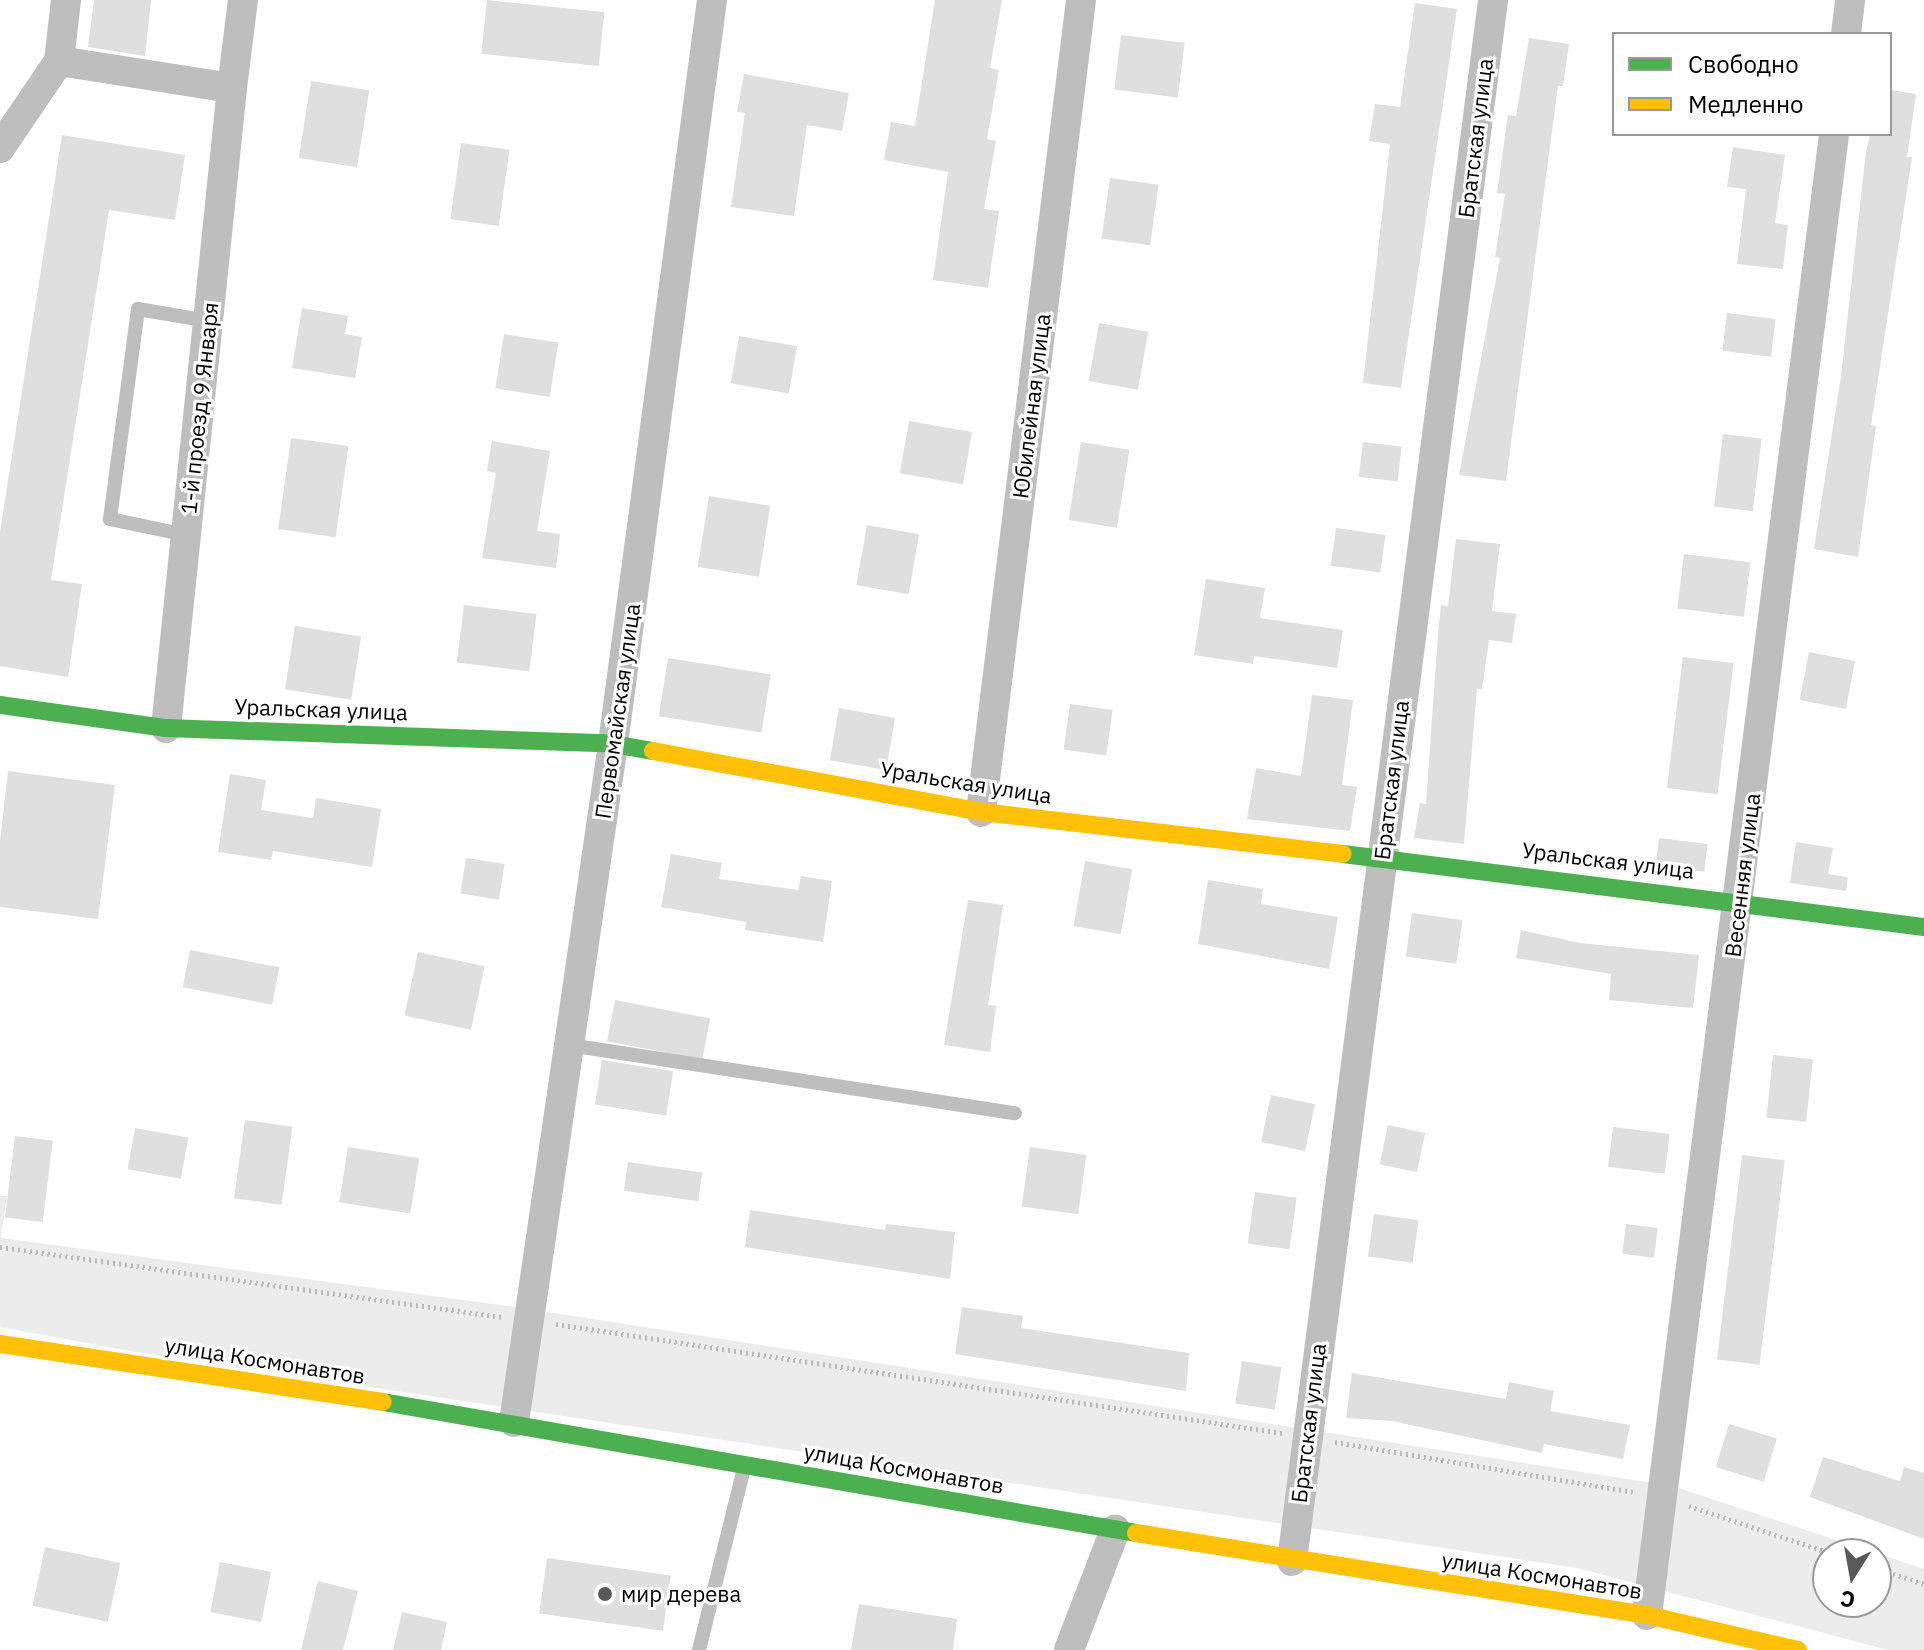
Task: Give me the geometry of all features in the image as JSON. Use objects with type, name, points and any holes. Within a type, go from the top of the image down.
[{"type":"street","points":[[0,148],[59,61],[66,0]]},
{"type":"street","name":"1-й проезд 9 Января","points":[[166,728],[243,0]]},
{"type":"street","name":"Первомайская улица","points":[[514,1422],[613,744],[712,0]]},
{"type":"street","name":"Юбилейная улица","points":[[981,812],[1081,0]]},
{"type":"street","name":"Братская улица","points":[[1292,1561],[1493,0]]},
{"type":"street","points":[[1846,32],[1850,0]]},
{"type":"street","points":[[59,61],[232,88]]},
{"type":"street","name":"Весенняя улица","points":[[1647,1615],[1834,136]]},
{"type":"street","name":"Уральская улица","points":[[0,705],[166,728],[613,744],[981,812],[1739,900],[1924,927]]},
{"type":"street","name":"улица Космонавтов","points":[[0,1344],[514,1422],[1292,1561],[1647,1615],[1798,1650]]},
{"type":"street","points":[[1069,1650],[1115,1530]]},
{"type":"lane","points":[[186,535],[110,519],[138,309],[208,321]]},
{"type":"lane","points":[[569,1045],[1015,1113]]},
{"type":"lane","points":[[699,1650],[745,1464]]},
{"type":"lane","points":[[1696,1650],[1703,1626]]},
{"type":"path","points":[[0,1247],[529,1320],[1306,1437],[1662,1497],[1812,1547]]},
{"type":"path","points":[[1892,1573],[1924,1584]]},
{"type":"shaded area","points":[[0,1196],[7,1196],[1,1238],[515,1307],[1673,1486],[1830,1538],[1812,1538],[1812,1618],[1892,1618],[1892,1558],[1924,1569],[1924,1650],[1888,1650],[1577,1568],[130,1351],[0,1327]]},
{"type":"building","points":[[94,0],[151,0],[145,56],[88,47]]},
{"type":"building","points":[[487,0],[604,12],[599,66],[481,54]]},
{"type":"building","points":[[935,0],[1002,0],[990,68],[999,70],[987,139],[996,141],[984,209],[999,211],[988,288],[933,280],[948,172],[884,160],[891,122],[915,126]]},
{"type":"building","points":[[1415,3],[1457,9],[1401,388],[1363,383],[1390,144],[1369,141],[1375,104],[1400,107]]},
{"type":"building","points":[[1121,35],[1185,43],[1178,97],[1114,90]]},
{"type":"building","points":[[1529,38],[1569,44],[1563,86],[1558,86],[1506,481],[1459,475],[1500,258],[1495,257],[1505,194],[1497,193],[1508,115],[1516,116]]},
{"type":"building","points":[[744,74],[849,93],[842,131],[807,125],[794,216],[731,207],[745,113],[737,112]]},
{"type":"building","points":[[311,81],[369,90],[357,167],[299,158]]},
{"type":"building","points":[[1892,90],[1916,94],[1907,157],[1912,157],[1871,425],[1876,426],[1858,557],[1814,549],[1841,376],[1870,136],[1892,136]]},
{"type":"building","points":[[62,135],[185,155],[175,220],[109,210],[51,580],[82,584],[68,677],[0,666],[0,532]]},
{"type":"building","points":[[461,143],[510,150],[499,226],[450,219]]},
{"type":"building","points":[[1733,147],[1785,155],[1775,223],[1788,225],[1783,269],[1737,264],[1746,189],[1727,187]]},
{"type":"building","points":[[1110,178],[1159,185],[1150,245],[1102,238]]},
{"type":"building","points":[[302,308],[348,316],[345,334],[362,337],[355,378],[292,368]]},
{"type":"building","points":[[1727,313],[1776,319],[1771,357],[1722,351]]},
{"type":"building","points":[[1099,323],[1148,332],[1138,390],[1089,381]]},
{"type":"building","points":[[504,334],[558,343],[550,397],[495,388]]},
{"type":"building","points":[[739,336],[797,346],[789,394],[731,383]]},
{"type":"building","points":[[909,421],[972,432],[963,484],[900,473]]},
{"type":"building","points":[[1723,434],[1762,439],[1753,511],[1714,506]]},
{"type":"building","points":[[291,438],[348,446],[336,537],[278,529]]},
{"type":"building","points":[[492,441],[550,451],[537,531],[560,534],[556,568],[482,558],[496,473],[487,471]]},
{"type":"building","points":[[1081,442],[1129,450],[1117,528],[1069,520]]},
{"type":"building","points":[[1363,442],[1402,447],[1397,481],[1359,477]]},
{"type":"building","points":[[709,496],[770,506],[759,577],[698,567]]},
{"type":"building","points":[[867,525],[919,534],[909,594],[856,585]]},
{"type":"building","points":[[1336,528],[1386,535],[1380,573],[1331,566]]},
{"type":"building","points":[[1456,539],[1500,544],[1492,611],[1516,614],[1512,643],[1489,640],[1482,689],[1477,689],[1464,844],[1414,838],[1420,803],[1426,804],[1441,605],[1448,606]]},
{"type":"building","points":[[1684,554],[1751,562],[1744,617],[1677,609]]},
{"type":"building","points":[[1206,579],[1265,588],[1260,618],[1343,630],[1337,668],[1254,656],[1253,664],[1194,655]]},
{"type":"building","points":[[464,605],[536,614],[529,671],[457,663]]},
{"type":"building","points":[[295,626],[361,636],[351,700],[285,689]]},
{"type":"building","points":[[1809,652],[1855,661],[1846,709],[1800,700]]},
{"type":"building","points":[[1683,657],[1734,663],[1718,794],[1667,788]]},
{"type":"building","points":[[668,658],[771,674],[761,733],[659,716]]},
{"type":"building","points":[[1312,695],[1353,700],[1342,785],[1357,787],[1350,831],[1247,819],[1256,768],[1301,776]]},
{"type":"building","points":[[1070,704],[1113,710],[1106,756],[1064,750]]},
{"type":"building","points":[[839,708],[895,718],[886,770],[830,760]]},
{"type":"building","points":[[8,771],[115,785],[98,919],[0,907],[0,841]]},
{"type":"building","points":[[230,774],[266,780],[261,810],[313,818],[316,798],[381,809],[372,867],[273,851],[271,860],[218,852]]},
{"type":"building","points":[[1659,838],[1708,844],[1704,872],[1656,866]]},
{"type":"building","points":[[1796,842],[1833,848],[1828,874],[1848,877],[1846,891],[1790,883]]},
{"type":"building","points":[[671,854],[722,863],[719,879],[798,890],[801,876],[832,881],[823,942],[745,930],[746,922],[661,907]]},
{"type":"building","points":[[466,858],[505,864],[499,900],[460,894]]},
{"type":"building","points":[[1085,861],[1132,869],[1121,934],[1074,926]]},
{"type":"building","points":[[1208,880],[1263,889],[1261,904],[1338,917],[1329,969],[1198,944]]},
{"type":"building","points":[[968,900],[1003,905],[988,1005],[996,1006],[990,1052],[944,1045]]},
{"type":"building","points":[[1412,913],[1463,920],[1456,964],[1406,957]]},
{"type":"building","points":[[1521,930],[1580,943],[1699,955],[1693,1008],[1609,1000],[1611,974],[1516,958]]},
{"type":"building","points":[[190,950],[279,967],[272,1005],[183,987]]},
{"type":"building","points":[[418,952],[485,966],[471,1030],[404,1016]]},
{"type":"building","points":[[615,1000],[710,1019],[702,1060],[607,1041]]},
{"type":"building","points":[[1773,1055],[1813,1059],[1806,1122],[1766,1118]]},
{"type":"building","points":[[602,1060],[673,1071],[666,1116],[595,1104]]},
{"type":"building","points":[[1271,1095],[1315,1104],[1305,1151],[1261,1142]]},
{"type":"building","points":[[245,1120],[293,1127],[282,1205],[234,1198]]},
{"type":"building","points":[[1388,1125],[1425,1133],[1417,1172],[1380,1164]]},
{"type":"building","points":[[1613,1127],[1670,1134],[1665,1174],[1608,1167]]},
{"type":"building","points":[[135,1128],[188,1137],[181,1179],[128,1169]]},
{"type":"building","points":[[15,1136],[53,1141],[43,1222],[5,1217]]},
{"type":"building","points":[[348,1147],[419,1158],[410,1214],[339,1202]]},
{"type":"building","points":[[1030,1147],[1086,1155],[1078,1214],[1022,1206]]},
{"type":"building","points":[[1742,1155],[1785,1160],[1760,1365],[1717,1359]]},
{"type":"building","points":[[628,1162],[702,1172],[698,1201],[624,1191]]},
{"type":"building","points":[[1255,1192],[1297,1198],[1289,1249],[1248,1243]]},
{"type":"building","points":[[750,1210],[885,1230],[886,1224],[955,1232],[950,1279],[745,1247]]},
{"type":"building","points":[[1374,1214],[1419,1220],[1413,1263],[1368,1257]]},
{"type":"building","points":[[1626,1224],[1658,1228],[1654,1258],[1622,1254]]},
{"type":"building","points":[[962,1307],[1023,1316],[1021,1328],[1189,1353],[1186,1391],[955,1354]]},
{"type":"building","points":[[1242,1361],[1282,1367],[1275,1410],[1235,1403]]},
{"type":"building","points":[[1352,1373],[1506,1399],[1509,1382],[1554,1391],[1550,1411],[1630,1425],[1623,1459],[1544,1444],[1542,1453],[1392,1421],[1346,1418]]},
{"type":"building","points":[[1729,1424],[1777,1439],[1764,1482],[1716,1467]]},
{"type":"building","points":[[1823,1457],[1900,1481],[1904,1467],[1924,1473],[1924,1539],[1810,1497]]},
{"type":"building","points":[[45,1547],[120,1563],[108,1622],[33,1606]]},
{"type":"building","name":"мир дерева","points":[[547,1558],[671,1575],[663,1631],[539,1613]]},
{"type":"building","points":[[220,1562],[271,1572],[261,1622],[210,1612]]},
{"type":"building","points":[[318,1581],[358,1591],[343,1650],[301,1650]]},
{"type":"building","points":[[859,1604],[957,1619],[953,1650],[851,1650]]},
{"type":"building","points":[[402,1612],[447,1622],[441,1650],[393,1650]]},
{"type":"traffic: fast","points":[[0,705],[166,728],[613,744],[653,751]]},
{"type":"traffic: fast","points":[[1343,854],[1924,927]]},
{"type":"traffic: fast","points":[[383,1402],[1136,1533]]},
{"type":"traffic: slow","points":[[653,751],[981,812],[1343,854]]},
{"type":"traffic: slow","points":[[0,1344],[383,1402]]},
{"type":"traffic: slow","points":[[1136,1533],[1647,1615],[1798,1650]]},
{"type":"place","name":"мир дерева","points":[[605,1594]]}]
